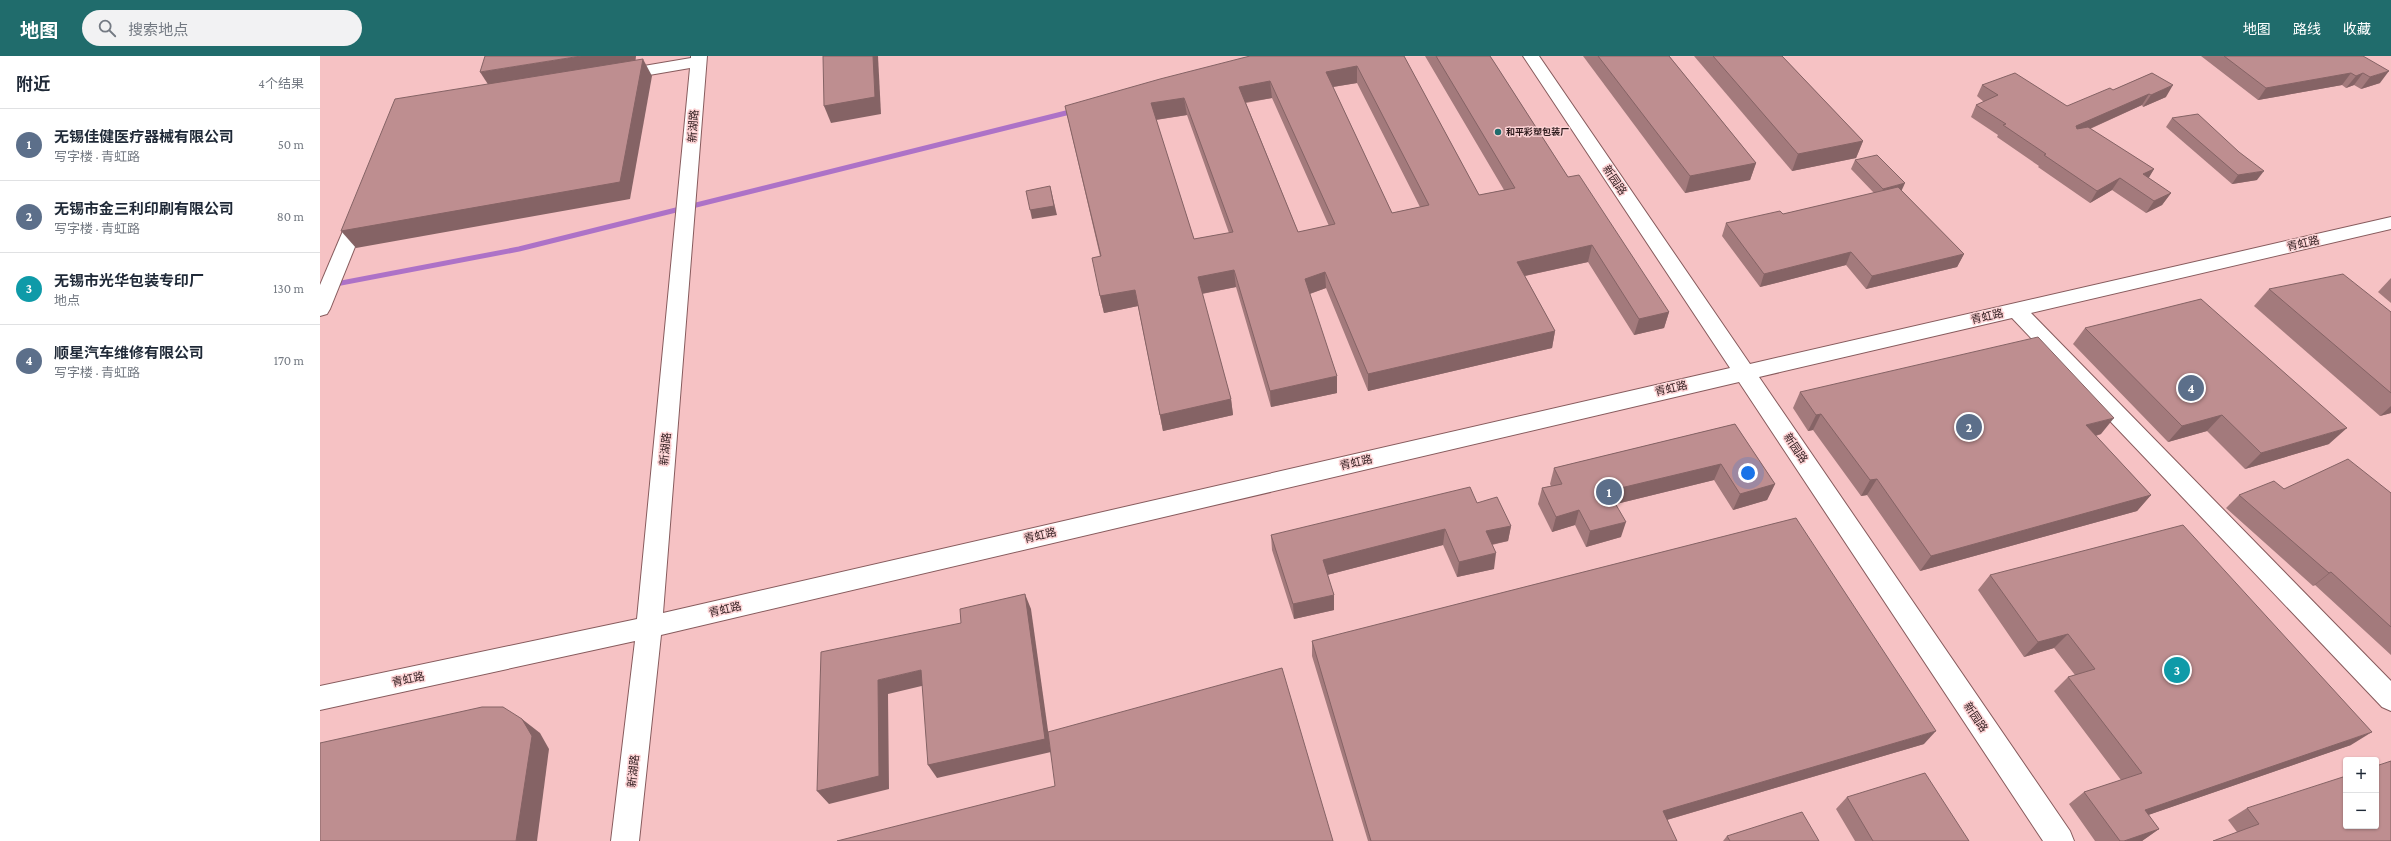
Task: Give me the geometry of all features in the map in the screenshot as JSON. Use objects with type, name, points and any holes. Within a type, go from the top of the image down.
[{"type":"street","name":"新园路","points":[[1532,56],[2060,841]]},
{"type":"street","points":[[604,77],[699,59]]},
{"type":"street","name":"新湖路","points":[[625,841],[649,627],[699,59]]},
{"type":"street","points":[[327,293],[366,195]]},
{"type":"street","name":"青虹路","points":[[320,698],[649,627],[1744,371],[2391,223]]},
{"type":"street","points":[[2016,310],[2391,699]]},
{"type":"building","points":[[485,56],[581,56],[480,72]]},
{"type":"building","points":[[823,56],[873,56],[875,97],[824,106]]},
{"type":"building","points":[[1250,56],[1404,56],[1479,195],[1515,188],[1436,56],[1490,56],[1568,177],[1579,175],[1669,312],[1639,319],[1592,245],[1517,262],[1555,331],[1368,374],[1325,272],[1305,279],[1337,376],[1270,391],[1234,270],[1198,277],[1231,399],[1160,415],[1135,290],[1100,296],[1092,258],[1101,256],[1065,106],[1160,79]],"holes":[[[1357,66],[1429,205],[1392,213],[1326,72]],[[1270,81],[1335,224],[1298,232],[1239,87]],[[1184,98],[1233,232],[1194,239],[1151,103]]]},
{"type":"building","points":[[1598,56],[1669,56],[1756,163],[1690,176]]},
{"type":"building","points":[[1713,56],[1782,56],[1863,141],[1798,154]]},
{"type":"building","points":[[2224,56],[2363,56],[2389,71],[2370,77],[2363,73],[2356,76],[2351,73],[2266,88]]},
{"type":"building","points":[[643,59],[620,182],[341,231],[395,99]]},
{"type":"building","points":[[2015,73],[2067,106],[2110,88],[2113,90],[2152,73],[2173,85],[2076,126],[2077,129],[2088,127],[2154,169],[2143,174],[2171,193],[2154,201],[2120,178],[2097,191],[2003,125],[2006,124],[1976,105],[1998,95],[1982,85]]},
{"type":"building","points":[[2198,114],[2239,152],[2264,171],[2238,175],[2172,118]]},
{"type":"building","points":[[1877,155],[1905,183],[1883,189],[1855,160]]},
{"type":"building","points":[[1050,186],[1054,206],[1030,210],[1026,191]]},
{"type":"building","points":[[1898,187],[1964,254],[1872,276],[1851,252],[1764,274],[1726,223],[1780,211],[1783,214]]},
{"type":"building","points":[[2343,274],[2391,312],[2391,393],[2269,289]]},
{"type":"building","points":[[2201,299],[2347,428],[2261,453],[2222,415],[2182,426],[2085,328]]},
{"type":"building","points":[[2038,337],[2114,418],[2086,425],[2151,495],[1931,556],[1877,479],[1870,480],[1821,414],[1816,415],[1800,392]]},
{"type":"building","points":[[1735,424],[1775,484],[1740,494],[1721,464],[1608,491],[1626,522],[1590,531],[1579,510],[1556,517],[1542,488],[1562,484],[1554,468]]},
{"type":"building","points":[[2348,459],[2391,493],[2391,627],[2331,572],[2329,573],[2239,495],[2274,481],[2284,489]]},
{"type":"building","points":[[1470,487],[1477,503],[1497,497],[1511,526],[1486,531],[1496,553],[1459,562],[1445,529],[1323,560],[1334,595],[1293,604],[1271,535]]},
{"type":"building","points":[[1796,518],[1936,731],[1663,811],[1677,841],[1371,841],[1312,641]]},
{"type":"building","points":[[2183,525],[2372,732],[2145,810],[2159,829],[2120,841],[2084,792],[2142,773],[2068,677],[2095,669],[2068,634],[2038,642],[1990,575]]},
{"type":"building","points":[[1025,594],[1045,739],[928,765],[921,670],[878,680],[879,776],[817,791],[821,652],[961,623],[960,609]]},
{"type":"building","points":[[1282,668],[1333,841],[837,841],[1055,786],[1048,732]]},
{"type":"building","points":[[482,707],[503,707],[522,719],[532,736],[516,841],[320,841],[320,743]]},
{"type":"building","points":[[2391,761],[2391,841],[2213,841],[2259,824],[2247,808],[2343,777],[2343,829],[2379,829],[2379,765]]},
{"type":"building","points":[[1925,773],[1969,841],[1873,841],[1847,797]]},
{"type":"building","points":[[1802,812],[1819,841],[1730,841],[1727,836]]},
{"type":"waterway","points":[[320,287],[519,249],[1074,111]]},
{"type":"place","name":"和平彩塑包装厂","points":[[1498,132]]},
{"type":"place","name":"顺星汽车维修有限公司","points":[[2191,388]]},
{"type":"place","name":"无锡市金三利印刷有限公司","points":[[1969,427]]},
{"type":"place","name":"无锡佳健医疗器械有限公司","points":[[1609,492]]},
{"type":"place","name":"无锡市光华包装专印厂","points":[[2177,670]]}]
